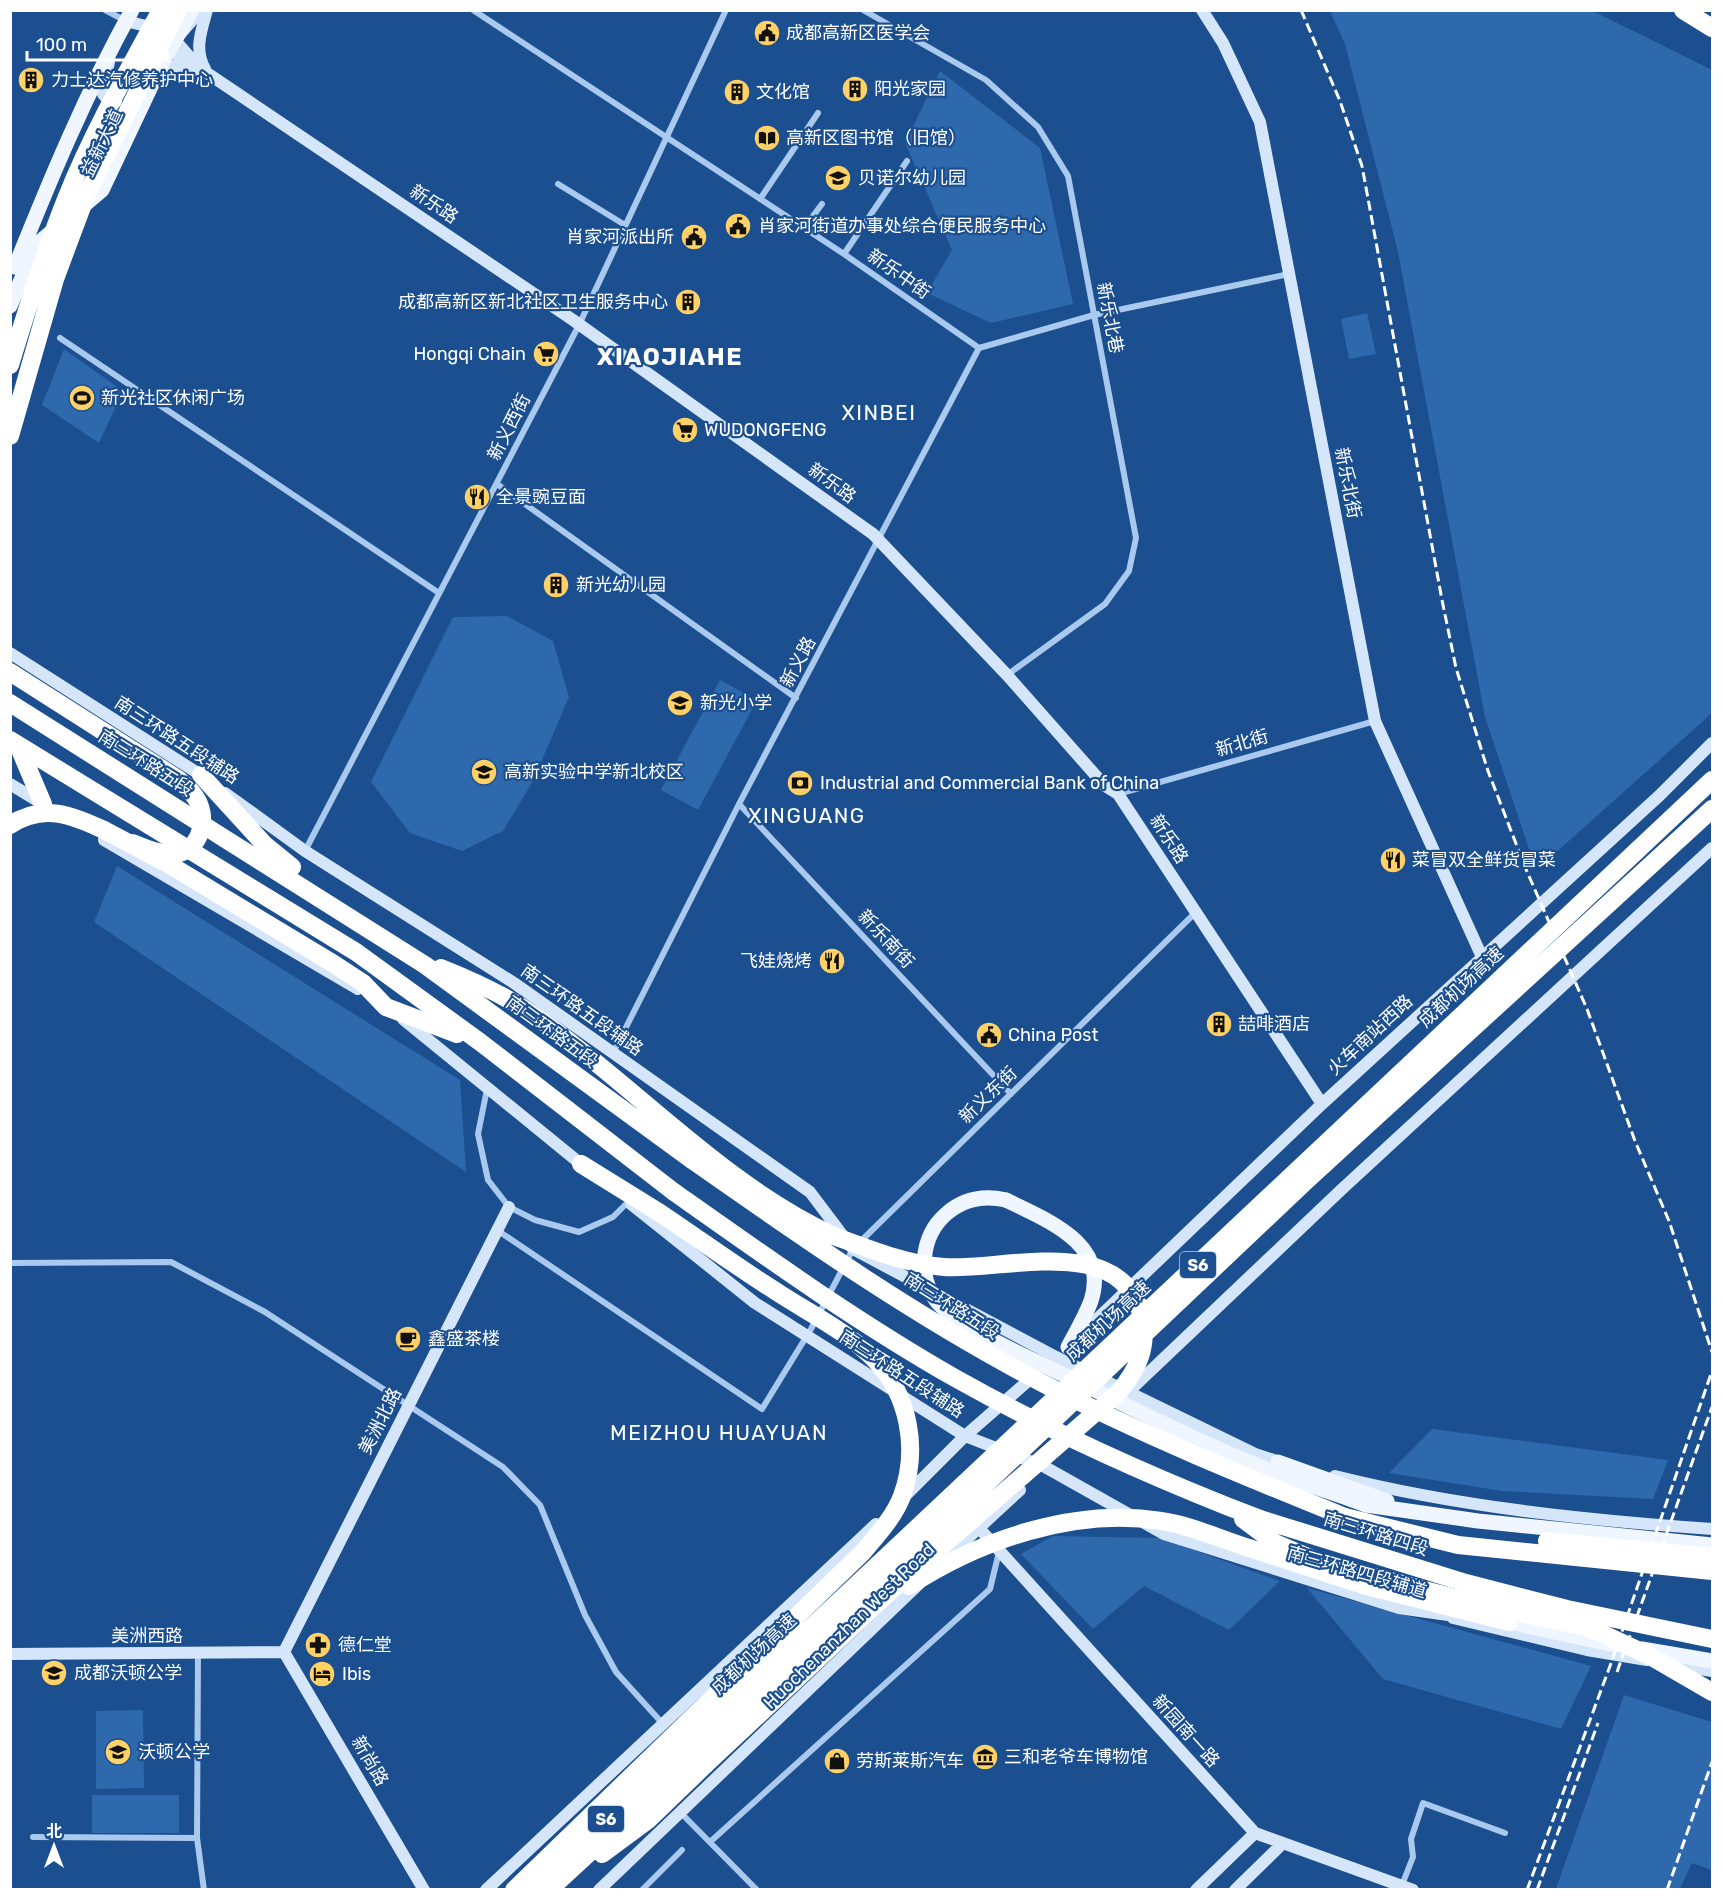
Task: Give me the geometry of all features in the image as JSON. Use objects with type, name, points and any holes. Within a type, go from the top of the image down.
[{"type":"highway","points":[[10,365],[40,266],[66,198],[91,144],[161,10]]},
{"type":"highway","points":[[10,436],[55,279],[86,196],[178,10]]},
{"type":"highway","points":[[1683,10],[1713,27]]},
{"type":"highway","points":[[10,672],[178,779],[199,804],[201,832],[193,846],[184,852],[164,854],[132,843]]},
{"type":"highway","name":"南三环路五段","points":[[10,703],[413,958],[783,1225],[987,1353],[1068,1396]]},
{"type":"highway","points":[[14,742],[43,804]]},
{"type":"highway","points":[[14,742],[356,952],[480,1042]]},
{"type":"highway","points":[[201,775],[264,845],[364,925]]},
{"type":"highway","name":"成都机场高速","points":[[529,1890],[942,1507],[1713,780]]},
{"type":"highway","name":"成都机场高速","points":[[549,1890],[996,1475],[1306,1180],[1713,809]]},
{"type":"highway","points":[[10,825],[39,813],[61,813],[83,819],[132,843],[334,964],[363,983],[386,1007],[480,1042]]},
{"type":"highway","points":[[413,958],[488,989],[537,1017],[726,1169],[807,1223],[873,1251],[942,1267],[1051,1261],[1085,1264],[1112,1275],[1135,1298],[1140,1311],[1145,1342],[1132,1376],[1119,1392],[872,1610],[648,1820],[555,1890]]},
{"type":"highway","name":"南三环路四段","points":[[480,1042],[674,1192],[870,1327],[956,1378],[1109,1458],[1219,1503],[1256,1522],[1466,1583],[1567,1609],[1713,1639]]},
{"type":"highway","points":[[514,1890],[863,1552],[890,1520],[907,1480],[910,1446],[909,1421],[899,1395],[874,1359],[842,1334],[660,1213],[581,1164]]},
{"type":"highway","name":"南三环路四段","points":[[1068,1396],[1176,1448],[1345,1517],[1458,1545],[1713,1571]]},
{"type":"highway","points":[[872,1610],[922,1577],[979,1550],[1022,1534],[1071,1522],[1127,1519],[1162,1521],[1363,1585],[1509,1622]]},
{"type":"highway","points":[[1256,1522],[1275,1543],[1322,1563],[1474,1603],[1590,1628],[1650,1656],[1713,1692]]},
{"type":"highway","name":"南三环路四段","points":[[1398,1529],[1713,1557]]},
{"type":"main road","points":[[129,16],[146,26],[162,17],[167,10]]},
{"type":"main road","points":[[169,50],[166,39],[173,10]]},
{"type":"main road","name":"益新大道","points":[[10,306],[36,245],[102,190],[169,50],[192,10]]},
{"type":"main road","points":[[115,41],[103,88],[109,101],[120,103],[129,100],[201,10]]},
{"type":"main road","points":[[207,10],[198,43],[199,58],[207,73]]},
{"type":"main road","name":"新乐北街","points":[[1202,10],[1223,43],[1260,122],[1375,721],[1482,957]]},
{"type":"main road","name":"益新大道","points":[[10,280],[45,191],[115,41],[129,16]]},
{"type":"main road","name":"新乐路","points":[[169,50],[207,73],[579,325],[879,541],[1006,675],[1105,786],[1118,794],[1323,1104]]},
{"type":"main road","points":[[152,86],[172,66],[207,73]]},
{"type":"main road","name":"南三环路五段辅路","points":[[10,653],[201,775],[305,851],[514,983],[810,1192],[853,1249],[1062,1352],[1128,1392]]},
{"type":"main road","name":"火车南站西路","points":[[486,1890],[864,1536],[965,1436],[1062,1352],[1323,1104],[1659,796],[1713,743]]},
{"type":"main road","name":"南三环路五段辅路","points":[[10,784],[386,1007],[426,1036],[487,1089],[755,1303],[965,1436],[1046,1467]]},
{"type":"main road","points":[[1478,1521],[1397,1504],[1278,1462],[1128,1392],[1341,1190],[1713,848]]},
{"type":"main road","points":[[1062,1352],[1090,1303],[1094,1284],[1093,1267],[1074,1237],[1006,1200],[985,1198],[960,1204],[946,1214],[929,1236],[925,1253],[929,1287],[939,1304],[951,1314],[1012,1350],[1251,1463],[1366,1505],[1478,1521],[1713,1545]]},
{"type":"main road","name":"美洲北路","points":[[284,1652],[509,1207]]},
{"type":"main road","name":"Huochenanzhan West Road","points":[[598,1890],[978,1527],[1128,1392]]},
{"type":"main road","points":[[1278,1462],[1418,1496],[1521,1511],[1713,1529]]},
{"type":"main road","name":"南三环路四段辅道","points":[[1046,1467],[1164,1534],[1399,1608],[1509,1622],[1610,1644],[1713,1661]]},
{"type":"main road","name":"新园南一路","points":[[978,1527],[1255,1833],[1408,1887]]},
{"type":"main road","points":[[1434,1614],[1587,1650],[1713,1671]]},
{"type":"main road","name":"美洲西路","points":[[10,1654],[284,1652]]},
{"type":"main road","name":"新尚路","points":[[284,1652],[424,1890]]},
{"type":"main road","points":[[1196,1890],[1255,1833]]},
{"type":"main road","points":[[1235,1890],[1282,1844]]},
{"type":"street","points":[[105,10],[129,16]]},
{"type":"street","name":"新乐中街","points":[[473,10],[844,254],[979,348]]},
{"type":"street","name":"新义西街","points":[[305,851],[579,325],[726,10]]},
{"type":"street","name":"新乐北巷","points":[[863,10],[986,80],[1038,127],[1068,176],[1136,538],[1129,571],[1105,604],[1006,675]]},
{"type":"street","points":[[760,199],[818,113]]},
{"type":"street","points":[[844,254],[907,161]]},
{"type":"street","points":[[558,184],[625,225]]},
{"type":"street","points":[[804,228],[822,204]]},
{"type":"street","points":[[979,348],[1094,315],[1289,274]]},
{"type":"street","points":[[60,338],[440,593]]},
{"type":"street","name":"新义路","points":[[612,1054],[739,804],[979,348]]},
{"type":"street","points":[[497,484],[796,698]]},
{"type":"street","name":"新北街","points":[[1118,794],[1375,721]]},
{"type":"street","name":"新乐南街","points":[[739,804],[1011,1094]]},
{"type":"street","name":"新义东街","points":[[497,1230],[762,1409],[807,1335],[853,1249],[1196,912]]},
{"type":"street","points":[[487,1089],[478,1134],[488,1180],[509,1207],[535,1220],[579,1232],[613,1217],[628,1202]]},
{"type":"street","points":[[10,1263],[171,1262],[265,1312],[503,1467],[540,1505],[557,1541],[585,1615],[616,1672],[663,1724]]},
{"type":"street","points":[[710,1842],[990,1589],[999,1552]]},
{"type":"street","points":[[198,1653],[197,1838],[204,1890]]},
{"type":"street","points":[[1408,1887],[1413,1857],[1411,1839],[1423,1803],[1505,1833]]},
{"type":"street","points":[[681,1813],[757,1890]]},
{"type":"street","points":[[33,1837],[197,1838]]},
{"type":"street","points":[[642,1890],[682,1850]]},
{"type":"shaded area","points":[[1330,11],[1593,11],[1712,70],[1712,713],[1542,865],[1530,852],[1485,717],[1398,252],[1345,44]]},
{"type":"shaded area","points":[[940,71],[1040,148],[1073,304],[991,323],[927,293],[952,250],[905,143]]},
{"type":"shaded area","points":[[1367,313],[1376,354],[1349,359],[1341,319]]},
{"type":"shaded area","name":"新光社区休闲广场","points":[[64,349],[123,391],[99,443],[42,405]]},
{"type":"shaded area","points":[[507,616],[553,641],[569,697],[533,781],[503,831],[462,851],[410,833],[371,782],[453,617]]},
{"type":"shaded area","points":[[720,680],[757,700],[698,810],[661,790]]},
{"type":"shaded area","points":[[117,866],[460,1080],[466,1172],[94,922]]},
{"type":"shaded area","points":[[1432,1429],[1668,1460],[1653,1499],[1502,1491],[1389,1473]]},
{"type":"shaded area","points":[[1053,1536],[1160,1538],[1280,1581],[1229,1630],[1144,1586],[1093,1629],[1021,1554]]},
{"type":"shaded area","points":[[1307,1588],[1591,1666],[1561,1729],[1383,1679]]},
{"type":"shaded area","points":[[1624,1695],[1712,1722],[1712,1870],[1692,1863],[1680,1889],[1556,1889]]},
{"type":"shaded area","points":[[143,1710],[144,1788],[96,1789],[96,1711]]},
{"type":"shaded area","points":[[92,1795],[179,1795],[179,1833],[92,1833]]},
{"type":"railway","points":[[1301,10],[1340,101],[1362,166],[1456,668],[1488,771],[1525,867],[1587,1009],[1635,1141],[1669,1221],[1712,1352]]},
{"type":"railway","points":[[1527,1890],[1610,1666],[1712,1371]]},
{"type":"railway","points":[[1617,1672],[1712,1407]]},
{"type":"railway","points":[[1537,1890],[1598,1723]]},
{"type":"railway","points":[[1667,1890],[1712,1762]]},
{"type":"place","name":"成都高新区医学会","points":[[767,33]]},
{"type":"place","name":"力士达汽修养护中心","points":[[31,80]]},
{"type":"place","name":"阳光家园","points":[[855,89]]},
{"type":"place","name":"文化馆","points":[[737,92]]},
{"type":"place","name":"高新区图书馆（旧馆）","points":[[767,138]]},
{"type":"place","name":"贝诺尔幼儿园","points":[[838,178]]},
{"type":"place","name":"肖家河街道办事处综合便民服务中心","points":[[738,226]]},
{"type":"place","name":"肖家河派出所","points":[[694,237]]},
{"type":"place","name":"成都高新区新北社区卫生服务中心","points":[[688,302]]},
{"type":"place","name":"Hongqi Chain","points":[[546,354]]},
{"type":"place","name":"新光社区休闲广场","points":[[82,398]]},
{"type":"place","name":"WUDONGFENG","points":[[685,430]]},
{"type":"place","name":"全景豌豆面","points":[[477,497]]},
{"type":"place","name":"新光幼儿园","points":[[556,585]]},
{"type":"place","name":"新光小学","points":[[680,703]]},
{"type":"place","name":"高新实验中学新北校区","points":[[484,772]]},
{"type":"place","name":"Industrial and Commercial Bank of China","points":[[800,783]]},
{"type":"place","name":"菜冒双全鲜货冒菜","points":[[1393,860]]},
{"type":"place","name":"飞娃烧烤","points":[[832,961]]},
{"type":"place","name":"喆啡酒店","points":[[1219,1024]]},
{"type":"place","name":"China Post","points":[[989,1035]]},
{"type":"place","name":"鑫盛茶楼","points":[[408,1339]]},
{"type":"place","name":"德仁堂","points":[[318,1645]]},
{"type":"place","name":"成都沃顿公学","points":[[54,1673]]},
{"type":"place","name":"Ibis","points":[[322,1674]]},
{"type":"place","name":"沃顿公学","points":[[118,1752]]},
{"type":"place","name":"三和老爷车博物馆","points":[[985,1757]]},
{"type":"place","name":"劳斯莱斯汽车","points":[[837,1761]]},
{"type":"district","name":"XIAOJIAHE","points":[[670,357]]},
{"type":"district","name":"XINBEI","points":[[879,412]]},
{"type":"district","name":"XINGUANG","points":[[807,815]]},
{"type":"district","name":"MEIZHOU HUAYUAN","points":[[719,1432]]}]
